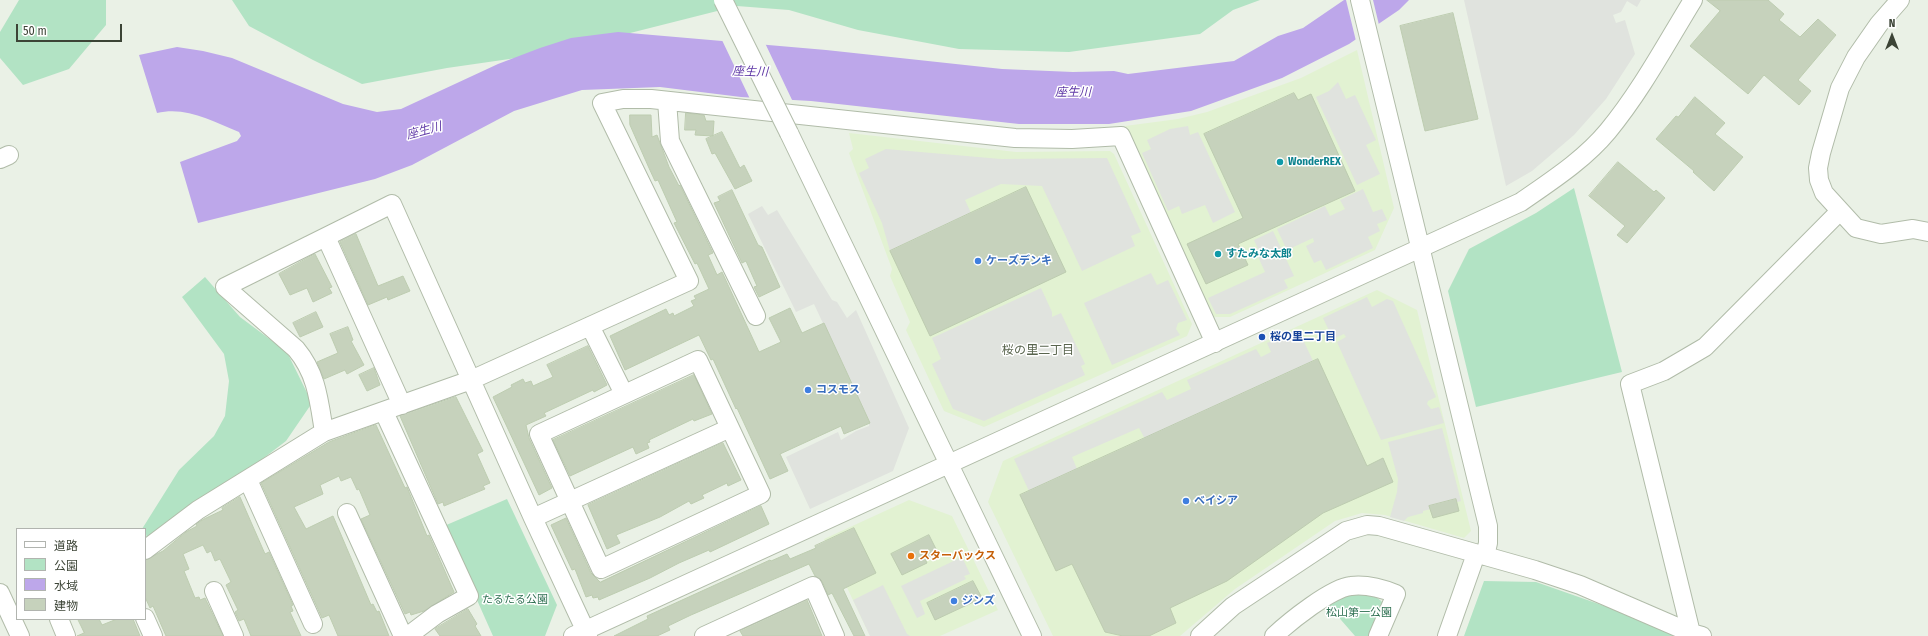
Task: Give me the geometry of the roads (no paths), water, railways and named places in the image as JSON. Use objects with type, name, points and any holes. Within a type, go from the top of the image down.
[{"type":"street","points":[[723,0],[789,133],[1030,633]]},
{"type":"street","points":[[1360,0],[1488,526],[1488,542],[1480,555],[1447,636]]},
{"type":"street","points":[[324,432],[317,392],[311,371],[304,360],[296,349],[225,287],[392,204],[533,518],[582,634],[949,464],[1420,250],[1521,202],[1587,153],[1608,131],[1632,100],[1693,0]]},
{"type":"street","points":[[1900,0],[1879,24],[1856,57],[1840,88],[1828,124],[1820,160],[1819,180],[1824,193],[1839,212],[1856,228],[1881,234],[1913,229],[1928,232]]},
{"type":"street","points":[[146,549],[198,510],[324,432],[471,380],[689,281],[602,103],[623,99],[667,101],[1015,138],[1072,139],[1121,136],[1215,343]]},
{"type":"street","points":[[667,101],[670,141],[756,316]]},
{"type":"street","points":[[1696,634],[1630,384],[1664,371],[1705,347],[1839,212]]},
{"type":"street","points":[[326,237],[402,405]]},
{"type":"street","points":[[590,326],[624,394]]},
{"type":"street","points":[[698,360],[760,494],[601,569],[539,434],[624,394],[698,360]]},
{"type":"street","points":[[384,412],[468,596],[437,614],[408,636]]},
{"type":"street","points":[[533,518],[568,500],[730,428]]},
{"type":"street","points":[[248,480],[313,624]]},
{"type":"street","points":[[347,512],[403,636]]},
{"type":"street","points":[[1200,636],[1233,606],[1346,531],[1367,525],[1379,526],[1580,585],[1696,634]]},
{"type":"street","points":[[704,636],[813,586],[835,636]]},
{"type":"street","points":[[1274,636],[1301,613],[1322,599],[1350,586],[1375,586],[1396,594],[1378,636]]},
{"type":"street","points":[[214,591],[234,636]]},
{"type":"street","points":[[0,593],[20,636]]},
{"type":"street","points":[[59,620],[66,636]]},
{"type":"street","points":[[146,620],[153,636]]},
{"type":"water","name":"座生川","points":[[1344,0],[1409,0],[1399,10],[1349,44],[1282,78],[1191,111],[1109,124],[1019,124],[811,101],[741,97],[660,87],[582,90],[514,111],[412,165],[375,179],[198,223],[180,162],[237,141],[241,136],[239,132],[209,119],[189,113],[168,111],[157,113],[139,55],[177,47],[203,51],[232,58],[343,104],[377,112],[401,109],[498,64],[540,48],[571,38],[618,32],[826,50],[1002,69],[1073,72],[1114,71],[1128,74],[1234,61],[1278,36],[1303,28]]},
{"type":"place","name":"WonderREX","points":[[1280,162]]},
{"type":"place","name":"すたみな太郎","points":[[1218,254]]},
{"type":"place","name":"ケーズデンキ","points":[[978,261]]},
{"type":"place","name":"桜の里二丁目","points":[[1262,337]]},
{"type":"place","name":"コスモス","points":[[808,390]]},
{"type":"place","name":"ベイシア","points":[[1186,501]]},
{"type":"place","name":"スターバックス","points":[[911,556]]},
{"type":"place","name":"ジンズ","points":[[954,601]]},
{"type":"district","name":"桜の里二丁目","points":[[1038,351]]},
{"type":"park label","name":"たるたる公園","points":[[515,600]]},
{"type":"park label","name":"松山第一公園","points":[[1359,613]]}]
